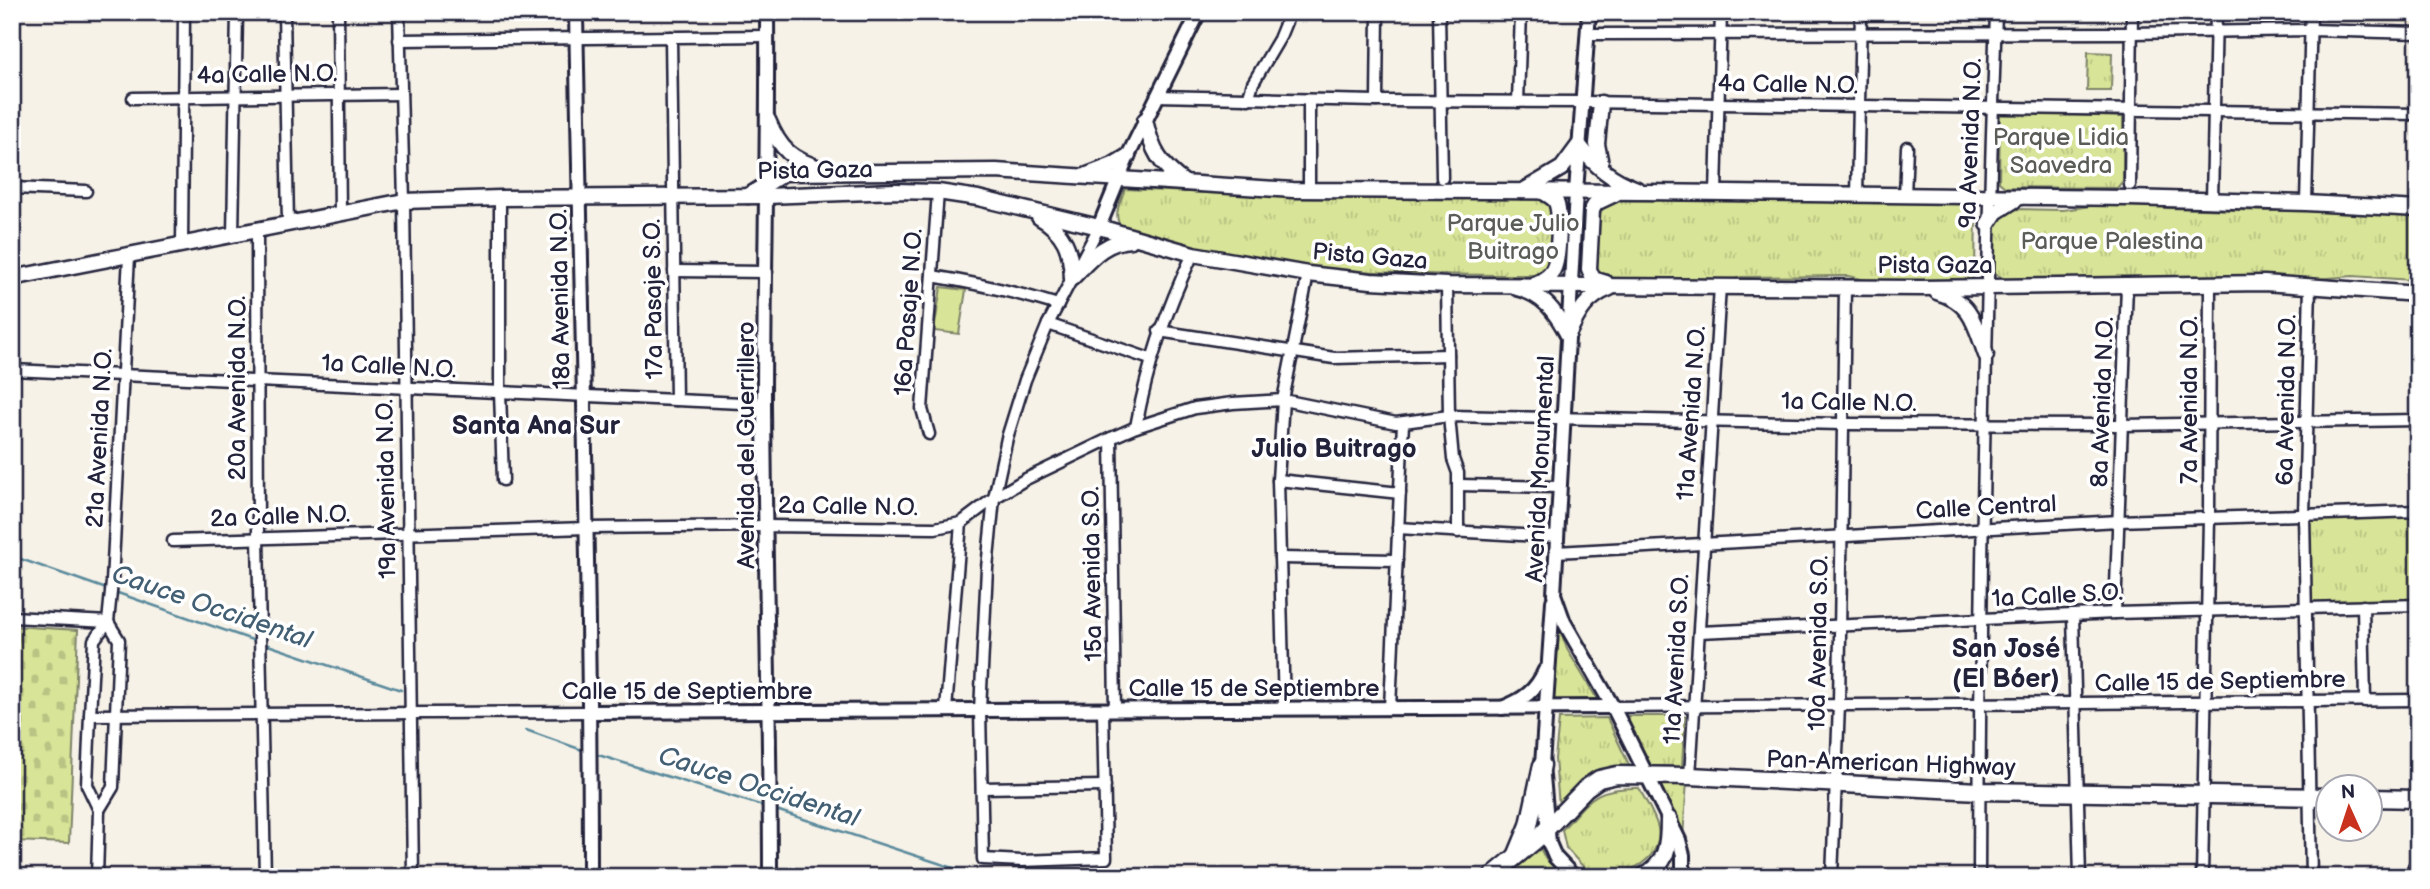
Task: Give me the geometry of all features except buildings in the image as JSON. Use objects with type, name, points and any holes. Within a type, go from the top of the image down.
[{"type":"highway","points":[[1514,859],[1529,825],[1542,765]]},
{"type":"highway","name":"Pan-American Highway","points":[[1491,877],[1547,830],[1582,791],[1594,782],[1611,776],[1690,776],[1979,791],[2314,797]]},
{"type":"highway","points":[[2384,798],[2418,799]]},
{"type":"highway","points":[[1643,877],[1656,869],[1665,855],[1669,844],[1669,820]]},
{"type":"main road","points":[[1601,103],[1597,144],[1602,171]]},
{"type":"main road","points":[[768,120],[783,149],[804,163],[831,172]]},
{"type":"main road","points":[[1145,120],[1149,138],[1160,160],[1186,184]]},
{"type":"main road","points":[[1521,192],[1562,167],[1579,145],[1602,171],[1623,184],[1645,192]]},
{"type":"main road","points":[[1079,177],[1097,172],[1128,156]]},
{"type":"main road","name":"Pista Gaza","points":[[767,189],[784,173],[996,171],[1308,190],[2019,197],[2306,203],[2418,209]]},
{"type":"main road","name":"Pista Gaza","points":[[673,197],[746,196],[767,189],[938,192],[1026,209],[1193,254],[1308,274],[1371,281],[1447,285],[1922,288],[2210,284],[2310,286],[2418,294]]},
{"type":"main road","points":[[1534,285],[1549,275],[1557,255],[1558,206],[1553,198],[1543,192]]},
{"type":"main road","points":[[1618,285],[1593,279],[1588,269],[1592,210],[1603,198],[1622,192]]},
{"type":"main road","points":[[12,278],[404,201],[673,197]]},
{"type":"main road","points":[[1988,224],[1996,212],[2019,197]]},
{"type":"main road","points":[[1026,209],[1051,224],[1063,237],[1070,254],[1072,278]]},
{"type":"main road","points":[[1072,278],[1108,245],[1117,241],[1146,241]]},
{"type":"main road","points":[[2378,290],[2393,290],[2418,284]]},
{"type":"main road","points":[[1502,285],[1531,292],[1540,298],[1557,314],[1568,335]]},
{"type":"main road","points":[[1568,335],[1578,312],[1586,302],[1618,285]]},
{"type":"main road","points":[[1922,288],[1953,298],[1969,311],[1986,355]]},
{"type":"street","points":[[182,246],[184,12]]},
{"type":"street","points":[[233,235],[237,12]]},
{"type":"street","points":[[284,12],[288,224]]},
{"type":"street","points":[[338,12],[340,214]]},
{"type":"street","name":"19a Avenida N.O.","points":[[399,12],[413,877]]},
{"type":"street","name":"18a Avenida N.O.","points":[[576,12],[590,712],[590,877]]},
{"type":"street","name":"Avenida del Guerrillero","points":[[767,12],[764,404],[770,711],[770,877]]},
{"type":"street","points":[[1105,786],[982,788],[980,710],[987,568],[994,498],[1025,380],[1048,324],[1099,227],[1128,156],[1199,12]]},
{"type":"street","points":[[1248,99],[1253,83],[1279,39],[1290,12]]},
{"type":"street","points":[[1377,101],[1378,12]]},
{"type":"street","points":[[1439,12],[1442,178]]},
{"type":"street","points":[[1518,102],[1521,12]]},
{"type":"street","name":"Avenida Monumental","points":[[1589,12],[1576,192],[1554,594],[1568,631],[1613,707],[1669,820],[1682,850],[1683,877]]},
{"type":"street","points":[[1716,193],[1721,12]]},
{"type":"street","points":[[1857,195],[1861,12]]},
{"type":"street","name":"9a Avenida N.O.","points":[[1979,877],[1980,619],[1988,224],[1996,12]]},
{"type":"street","points":[[2130,185],[2132,12]]},
{"type":"street","points":[[2212,201],[2216,12]]},
{"type":"street","points":[[2306,203],[2311,12]]},
{"type":"street","points":[[1588,34],[2311,30],[2418,33]]},
{"type":"street","points":[[399,40],[767,36]]},
{"type":"street","name":"17a Pasaje S.O.","points":[[671,37],[676,400]]},
{"type":"street","name":"4a Calle N.O.","points":[[134,98],[401,94]]},
{"type":"street","name":"4a Calle N.O.","points":[[1157,96],[2418,114]]},
{"type":"street","points":[[1308,190],[1309,100]]},
{"type":"street","points":[[1905,196],[1907,147]]},
{"type":"street","points":[[12,188],[86,191]]},
{"type":"street","name":"16a Pasaje N.O.","points":[[929,434],[922,409],[938,192]]},
{"type":"street","points":[[500,198],[503,480]]},
{"type":"street","name":"20a Avenida N.O.","points":[[257,230],[258,538],[265,877]]},
{"type":"street","points":[[1136,427],[1150,359],[1159,331],[1193,254]]},
{"type":"street","name":"21a Avenida N.O.","points":[[99,810],[87,785],[94,640],[108,622],[113,582],[129,256]]},
{"type":"street","points":[[674,271],[766,272]]},
{"type":"street","points":[[1284,709],[1278,480],[1283,400],[1308,274]]},
{"type":"street","points":[[932,276],[975,282],[1058,305]]},
{"type":"street","name":"7a Avenida N.O.","points":[[2202,877],[2209,518],[2210,284]]},
{"type":"street","points":[[1447,285],[1449,416],[1459,485],[1458,532]]},
{"type":"street","name":"8a Avenida N.O.","points":[[2115,613],[2127,285]]},
{"type":"street","name":"11a Avenida N.O.","points":[[1703,544],[1720,286]]},
{"type":"street","name":"6a Avenida N.O.","points":[[2310,286],[2304,514],[2311,877]]},
{"type":"street","name":"10a Avenida S.O.","points":[[1832,877],[1839,705],[1845,287]]},
{"type":"street","points":[[1048,324],[1150,359]]},
{"type":"street","points":[[1159,331],[1334,358],[1448,355]]},
{"type":"street","name":"1a Calle N.O.","points":[[12,370],[764,404]]},
{"type":"street","name":"1a Calle N.O.","points":[[1283,400],[1403,424],[1449,416],[1842,424],[2123,425],[2418,420]]},
{"type":"street","name":"2a Calle N.O.","points":[[173,541],[587,528],[936,528],[961,523],[994,498],[1026,479],[1136,427],[1195,408],[1283,400]]},
{"type":"street","points":[[1390,708],[1403,424]]},
{"type":"street","name":"15a Avenida S.O.","points":[[982,788],[983,859],[1022,861],[1106,858],[1111,438]]},
{"type":"street","points":[[1278,480],[1400,493]]},
{"type":"street","points":[[1459,485],[1560,488]]},
{"type":"street","name":"Calle Central","points":[[1556,552],[2119,521],[2418,511]]},
{"type":"street","points":[[946,710],[961,523]]},
{"type":"street","points":[[1398,528],[1557,537]]},
{"type":"street","name":"11a Avenida S.O.","points":[[1690,776],[1703,544]]},
{"type":"street","points":[[1280,558],[1397,560]]},
{"type":"street","points":[[1554,594],[1542,765],[1549,843],[1555,857],[1574,877]]},
{"type":"street","name":"1a Calle S.O.","points":[[1699,632],[2115,613],[2418,605]]},
{"type":"street","points":[[2363,606],[2365,701]]},
{"type":"street","points":[[2073,615],[2080,877]]},
{"type":"street","points":[[12,617],[108,622]]},
{"type":"street","name":"21a Avenida N.O.","points":[[99,810],[113,787],[119,640],[108,622]]},
{"type":"street","points":[[1502,708],[1532,692],[1542,678],[1550,657]]},
{"type":"street","name":"Calle 15 de Septiembre","points":[[90,715],[1546,708],[2418,700]]},
{"type":"street","points":[[97,877],[99,810]]},
{"type":"street","points":[[2415,874],[2418,847]]},
{"type":"shaded area","points":[[2324,12],[2418,12],[2418,24],[2324,22]]},
{"type":"green space","points":[[2088,52],[2112,53],[2111,91],[2087,91]]},
{"type":"green space","name":"Parque Lidia Saavedra","points":[[2000,114],[2123,117],[2123,181],[2117,188],[2005,187],[1999,182]]},
{"type":"green space","name":"Parque Julio Buitrago","points":[[1125,189],[1297,197],[1546,199],[1553,206],[1552,267],[1542,275],[1410,274],[1312,267],[1240,257],[1122,228],[1117,214]]},
{"type":"green space","points":[[1618,200],[1962,203],[1972,205],[1976,214],[1975,269],[1973,278],[1967,281],[1880,283],[1848,276],[1741,277],[1729,281],[1605,279],[1595,270],[1597,214],[1603,206]]},
{"type":"green space","name":"Parque Palestina","points":[[2112,203],[2167,208],[2270,211],[2296,209],[2418,216],[2418,278],[2210,276],[2007,280],[1993,273],[1994,223],[2000,217],[2016,209],[2063,210]]},
{"type":"green space","points":[[941,287],[966,290],[959,334],[934,331]]},
{"type":"green space","points":[[2418,511],[2418,601],[2311,605],[2307,516]]},
{"type":"green space","points":[[1558,624],[1567,649],[1597,699],[1553,700]]},
{"type":"green space","points":[[12,626],[78,630],[69,843],[12,841]]},
{"type":"green space","points":[[1626,716],[1685,716],[1682,767],[1650,766]]},
{"type":"green space","points":[[1607,718],[1630,767],[1596,771],[1582,781],[1559,806],[1555,759],[1559,719]]},
{"type":"green space","points":[[1657,781],[1687,781],[1683,838],[1680,826]]},
{"type":"green space","points":[[1639,788],[1658,828],[1657,845],[1653,852],[1641,864],[1626,871],[1589,873],[1566,848],[1562,830],[1594,797],[1612,790]]},
{"type":"green space","points":[[1538,844],[1545,858],[1564,877],[1510,871]]},
{"type":"waterway","name":"Cauce Occidental","points":[[12,556],[258,642]]},
{"type":"waterway","name":"Cauce Occidental","points":[[265,644],[401,690]]},
{"type":"waterway","name":"Cauce Occidental","points":[[526,730],[585,751]]},
{"type":"waterway","name":"Cauce Occidental","points":[[595,754],[766,807]]},
{"type":"waterway","name":"Cauce Occidental","points":[[776,810],[981,877]]},
{"type":"district","name":"Santa Ana Sur","points":[[536,425]]},
{"type":"district","name":"Julio Buitrago","points":[[1334,448]]},
{"type":"district","name":"San José (El Bóer)","points":[[2006,663]]}]
